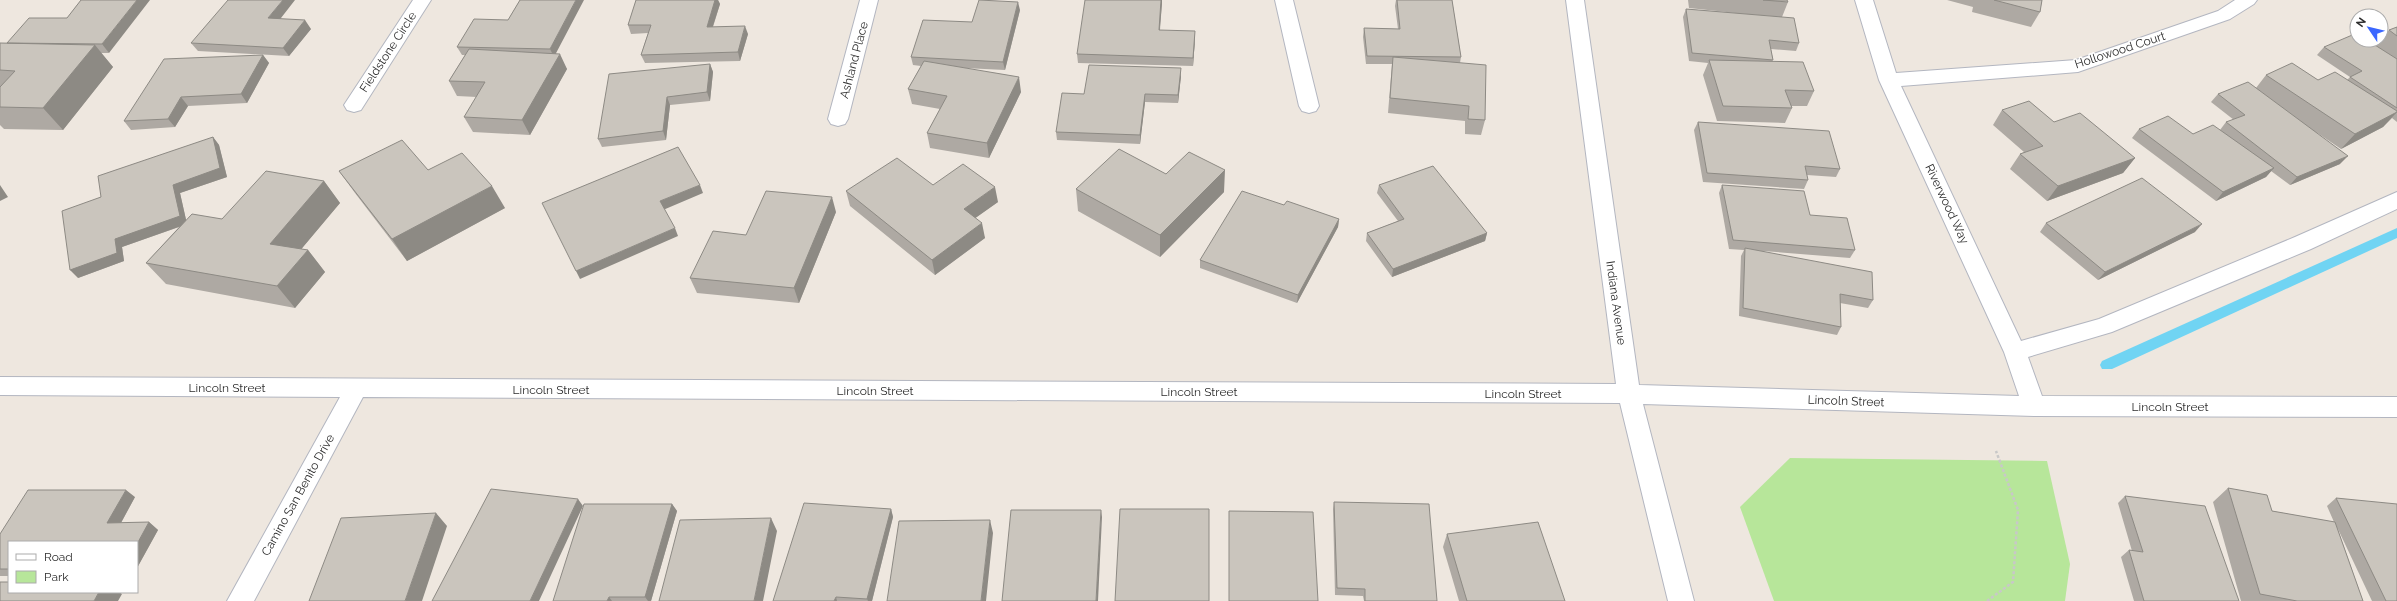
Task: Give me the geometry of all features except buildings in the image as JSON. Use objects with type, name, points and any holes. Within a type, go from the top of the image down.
[{"type":"street","name":"Fieldstone Circle","points":[[354,104],[422,0]]},
{"type":"street","name":"Ashland Place","points":[[838,119],[869,0]]},
{"type":"street","points":[[1284,0],[1309,106]]},
{"type":"street","name":"Indiana Avenue","points":[[1576,0],[1629,394],[1681,601]]},
{"type":"street","name":"Riverwood Way","points":[[1864,0],[1889,80],[2015,352],[2034,406]]},
{"type":"street","name":"Hollowood Court","points":[[1889,80],[2078,66],[2224,15],[2248,0]]},
{"type":"street","points":[[2015,352],[2104,326],[2302,243],[2397,200]]},
{"type":"street","name":"Lincoln Street","points":[[0,386],[356,389],[1629,394],[2034,406],[2397,407]]},
{"type":"street","name":"Camino San Benito Drive","points":[[240,601],[356,389]]},
{"type":"path","points":[[1987,601],[2013,582],[2018,510],[1996,451]]},
{"type":"green space","points":[[1790,458],[2047,461],[2070,564],[2065,601],[1774,601],[1740,507]]},
{"type":"waterway","points":[[2107,365],[2397,233]]}]
